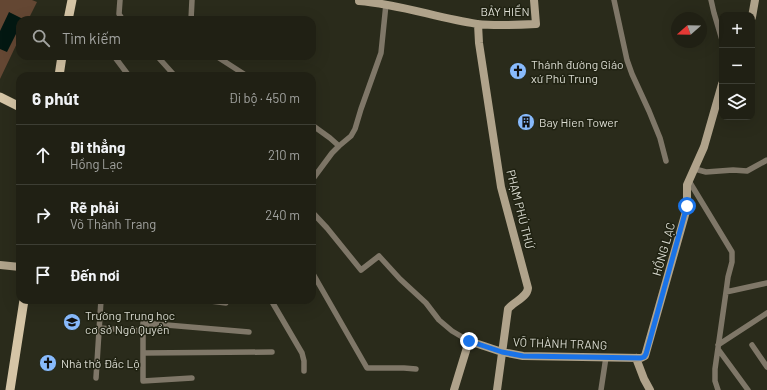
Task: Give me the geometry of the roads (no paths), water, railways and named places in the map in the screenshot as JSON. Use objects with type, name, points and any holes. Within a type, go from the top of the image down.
[{"type":"main road","points":[[68,0],[68,16]]},
{"type":"main road","points":[[68,16],[73,0]]},
{"type":"main road","points":[[60,72],[61,60]]},
{"type":"main road","points":[[0,97],[16,105]]},
{"type":"main road","points":[[10,390],[23,304]]},
{"type":"main road","points":[[15,390],[27,304]]},
{"type":"street","points":[[120,0],[119,14],[120,16]]},
{"type":"street","points":[[191,16],[192,0]]},
{"type":"street","name":"BẢY HIỀN","points":[[359,0],[386,4],[478,24],[507,25],[536,24],[534,0]]},
{"type":"street","points":[[614,0],[627,60],[660,138],[666,161]]},
{"type":"street","points":[[711,0],[719,30]]},
{"type":"street","points":[[753,12],[754,0]]},
{"type":"street","points":[[316,175],[332,153],[351,136],[355,129],[380,57],[386,4]]},
{"type":"street","name":"PHẠM PHÚ THỨ","points":[[478,24],[501,187],[528,288],[526,294],[508,308],[497,390]]},
{"type":"street","points":[[117,60],[126,72]]},
{"type":"street","points":[[161,60],[171,72]]},
{"type":"street","points":[[222,60],[241,72]]},
{"type":"street","name":"HỒNG LẠC","points":[[636,358],[643,357],[646,354],[687,206],[686,188],[704,147],[719,94]]},
{"type":"street","points":[[316,129],[339,146]]},
{"type":"street","points":[[694,169],[706,172],[728,170],[747,171],[767,160]]},
{"type":"street","points":[[689,181],[732,252],[732,262],[728,277],[715,372],[715,381],[718,390]]},
{"type":"street","name":"VÕ THÀNH TRANG","points":[[316,216],[361,270],[378,256],[426,303],[439,320],[452,331],[469,341],[502,352],[518,355],[636,358]]},
{"type":"street","points":[[0,264],[16,266]]},
{"type":"street","points":[[316,279],[367,368],[416,369]]},
{"type":"street","points":[[726,292],[767,284]]},
{"type":"street","points":[[96,378],[101,304]]},
{"type":"street","points":[[273,304],[302,353],[304,371]]},
{"type":"street","points":[[718,347],[766,316]]},
{"type":"street","points":[[192,378],[144,381],[143,323],[249,332]]},
{"type":"street","points":[[99,328],[143,331]]},
{"type":"street","points":[[454,390],[469,341]]},
{"type":"street","points":[[752,345],[767,367]]},
{"type":"street","points":[[718,347],[748,390]]},
{"type":"street","points":[[143,353],[272,352]]},
{"type":"street","points":[[601,390],[606,357]]},
{"type":"street","points":[[636,358],[650,390]]},
{"type":"water","points":[[9,12],[17,16],[16,34],[7,52],[0,49],[0,31]]},
{"type":"place","name":"Thánh đường Giáo xứ Phú Trung","points":[[518,71]]},
{"type":"place","name":"Bay Hien Tower","points":[[526,122]]},
{"type":"place","name":"Trường Trung học cơ sở Ngô Quyền","points":[[72,322]]},
{"type":"place","name":"Nhà thờ Đắc Lộ","points":[[48,363]]}]
